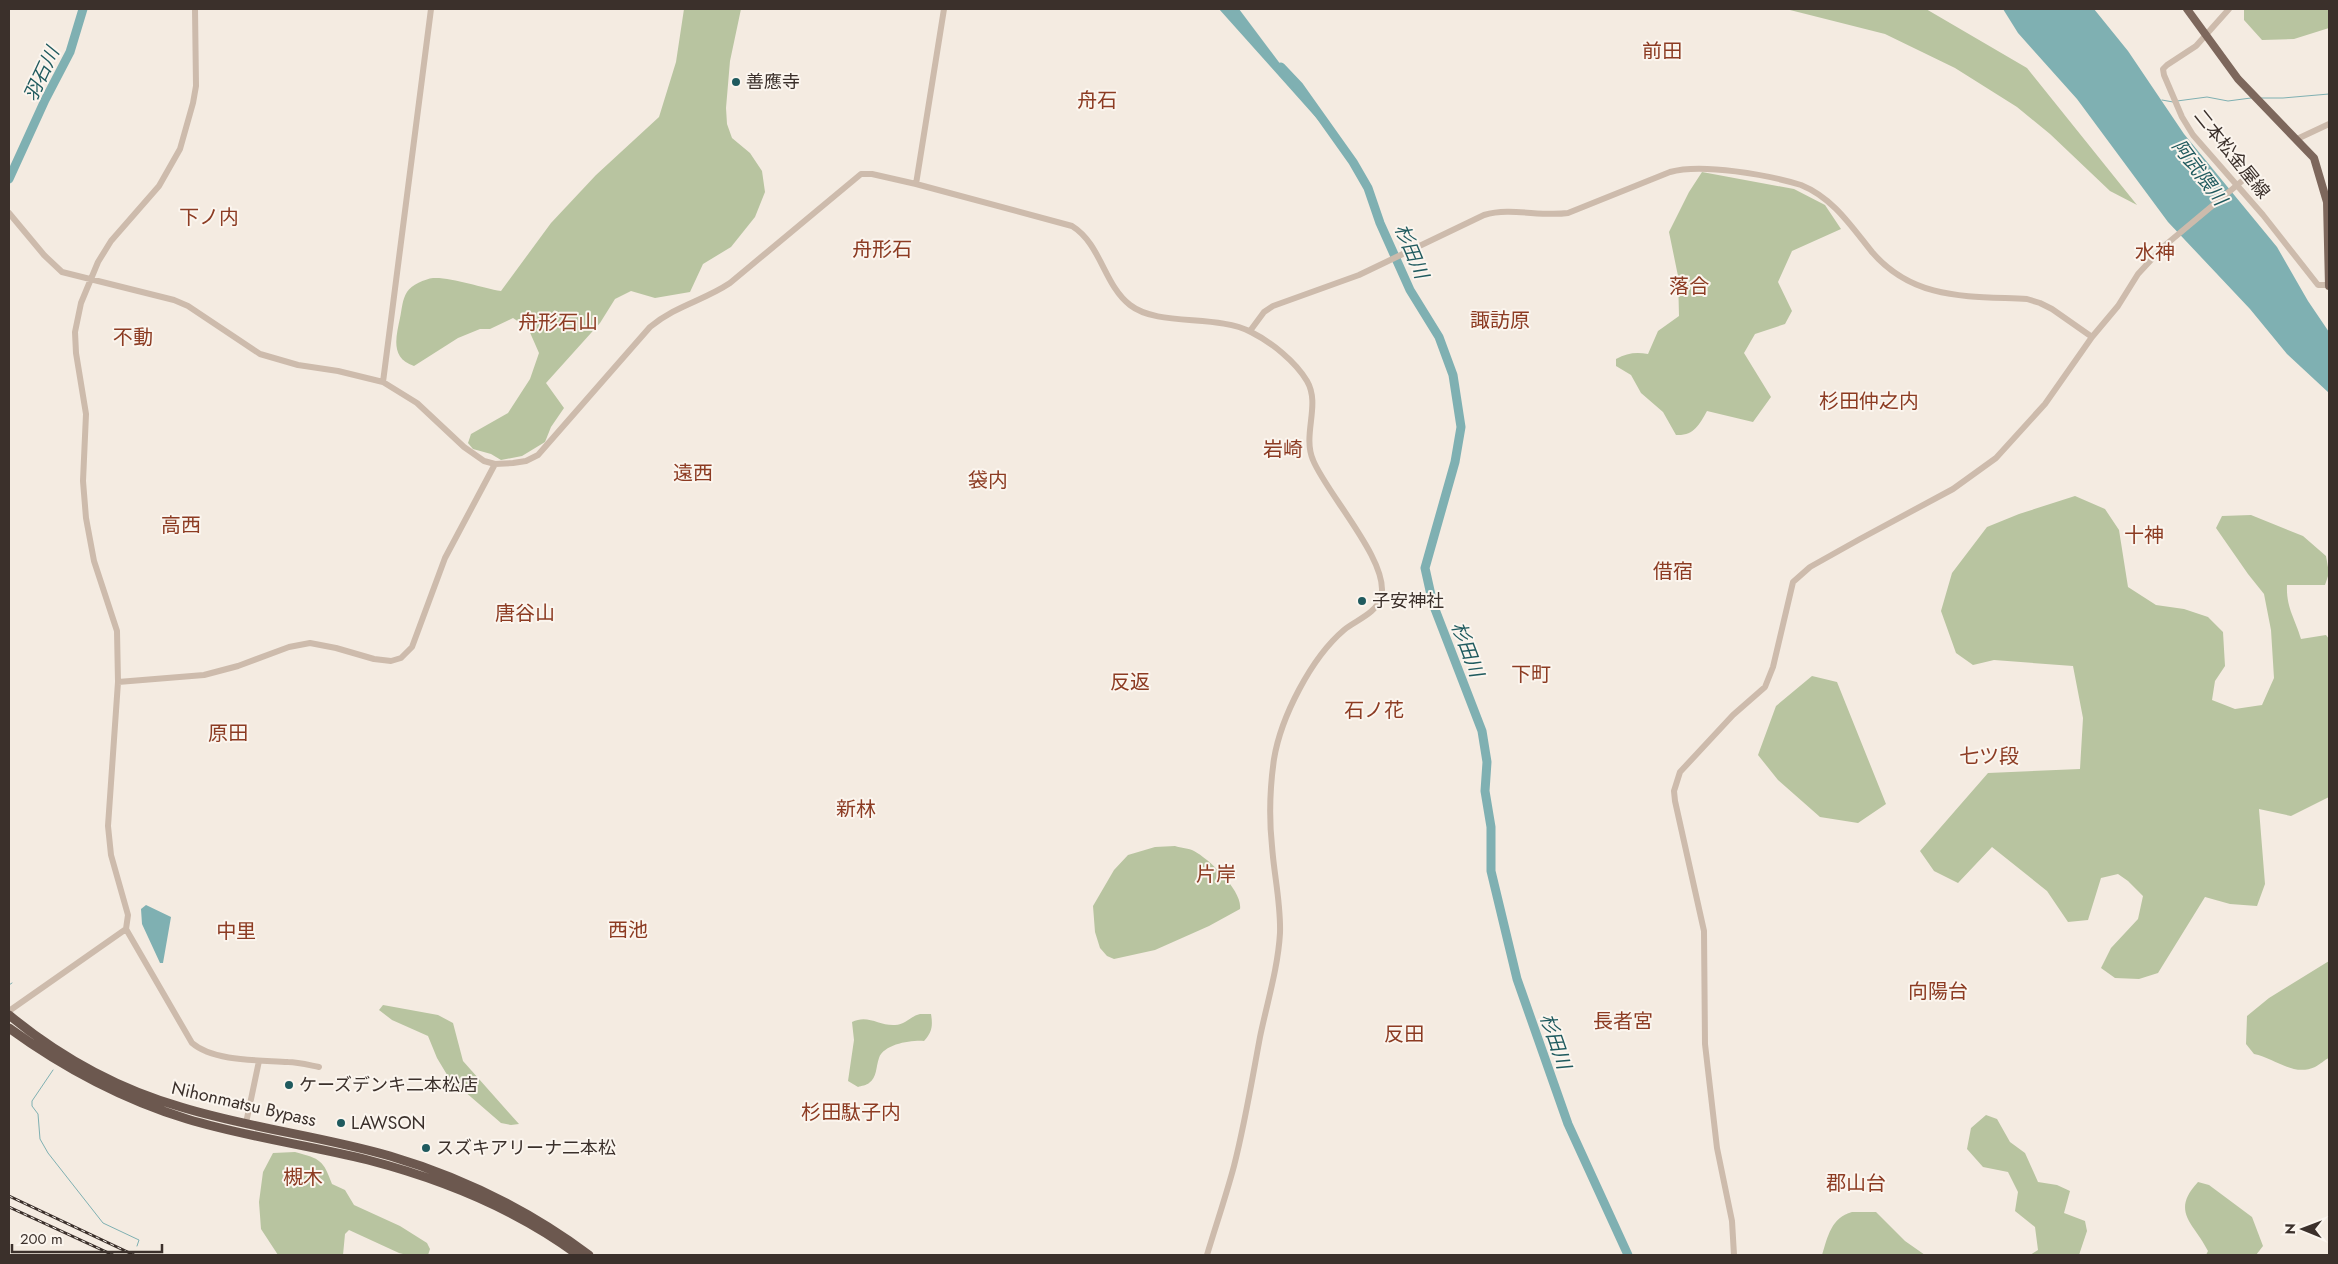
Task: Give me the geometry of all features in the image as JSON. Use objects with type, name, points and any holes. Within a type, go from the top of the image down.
[{"type":"highway","name":"Nihonmatsu Bypass","points":[[9,1015],[57,1051],[107,1078],[182,1108],[391,1156],[481,1191],[545,1224],[589,1255]]},
{"type":"highway","name":"Nihonmatsu Bypass","points":[[9,1028],[43,1052],[78,1073],[125,1096],[188,1119],[368,1160],[443,1183],[510,1214],[578,1255]]},
{"type":"main road","name":"二本松金屋線","points":[[2187,9],[2238,79],[2275,120],[2298,139],[2314,158],[2326,202],[2329,286]]},
{"type":"street","points":[[195,9],[196,86],[180,149],[159,186],[111,241],[90,280],[81,303],[75,332],[76,353],[86,414],[84,494],[94,561],[116,626],[118,682],[108,826],[111,855],[128,915],[126,929],[192,1043],[204,1051],[259,1061],[290,1062],[319,1067]]},
{"type":"street","points":[[383,382],[431,9]]},
{"type":"street","points":[[916,184],[944,9]]},
{"type":"street","points":[[2206,36],[2229,9]]},
{"type":"street","name":"二本松金屋線","points":[[2206,36],[2196,46],[2165,67],[2164,75],[2182,117],[2193,135],[2263,215],[2318,285],[2329,286]]},
{"type":"street","points":[[2298,139],[2329,124]]},
{"type":"street","points":[[1250,331],[1264,312],[1273,306],[1324,289],[1492,212],[1568,213],[1677,170],[1695,168],[1719,170],[1790,182],[1814,190],[1838,210],[1883,263],[1916,285],[1942,294],[2027,300],[2040,303],[2065,317],[2092,337]]},
{"type":"street","points":[[9,213],[58,269],[90,280],[174,300],[188,306],[260,354],[298,365],[338,371],[383,382],[423,408],[473,456],[495,464],[526,461],[538,455],[650,327],[668,313],[712,294],[730,283],[861,174],[872,174],[916,184],[1072,226],[1087,238],[1118,291],[1129,305],[1141,312],[1154,315],[1220,322],[1250,331],[1288,358],[1307,381],[1313,402],[1309,438],[1312,458],[1364,543],[1382,588],[1378,604],[1344,630],[1309,674],[1292,703],[1277,744],[1271,790],[1271,823],[1279,906],[1279,938],[1244,1122],[1234,1165],[1207,1255]]},
{"type":"street","points":[[1734,1255],[1732,1221],[1717,1148],[1705,1044],[1704,931],[1675,801],[1676,780],[1687,764],[1707,742],[1765,686],[1773,667],[1793,582],[1810,568],[1851,544],[1952,489],[1996,458],[2045,404],[2092,337],[2118,306],[2138,274],[2163,247],[2242,182]]},
{"type":"street","points":[[118,682],[204,676],[238,666],[289,647],[310,644],[336,648],[374,659],[391,661],[401,658],[412,647],[442,564],[495,464]]},
{"type":"street","points":[[9,1011],[126,929]]},
{"type":"street","points":[[246,1123],[259,1061]]},
{"type":"green space","points":[[684,9],[741,9],[730,61],[726,108],[727,124],[732,138],[750,153],[762,171],[765,192],[755,217],[731,247],[703,264],[690,292],[655,298],[631,291],[615,299],[600,323],[546,383],[564,408],[551,427],[545,442],[522,456],[501,460],[491,454],[473,449],[468,443],[471,434],[508,413],[530,379],[539,353],[528,328],[513,318],[490,329],[480,329],[458,338],[414,366],[401,358],[396,339],[405,295],[415,285],[433,278],[458,281],[501,291],[551,223],[596,175],[659,117],[676,62]]},
{"type":"green space","points":[[1786,9],[1926,9],[2027,68],[2137,205],[2110,191],[2050,134],[2017,107],[1955,68],[1885,34]]},
{"type":"green space","points":[[2244,9],[2329,9],[2329,28],[2294,39],[2262,40],[2244,20]]},
{"type":"green space","points":[[1702,172],[1794,189],[1825,205],[1841,229],[1792,251],[1778,282],[1792,311],[1785,324],[1755,334],[1744,353],[1771,397],[1753,422],[1707,411],[1692,432],[1676,435],[1663,412],[1641,393],[1631,375],[1616,366],[1616,359],[1632,353],[1648,354],[1658,331],[1679,316],[1678,276],[1669,232],[1689,192]]},
{"type":"green space","points":[[2075,496],[2105,509],[2119,530],[2128,587],[2156,605],[2184,609],[2208,617],[2223,632],[2225,666],[2215,681],[2212,700],[2235,709],[2262,705],[2274,678],[2271,630],[2264,594],[2216,528],[2222,516],[2251,515],[2303,536],[2326,556],[2329,573],[2325,585],[2287,585],[2287,593],[2289,607],[2301,639],[2326,635],[2329,639],[2329,797],[2291,816],[2259,809],[2265,884],[2257,906],[2230,904],[2205,897],[2158,973],[2139,979],[2115,978],[2101,968],[2111,948],[2138,919],[2143,896],[2118,874],[2101,878],[2088,920],[2068,922],[2047,891],[1992,847],[1958,883],[1934,871],[1920,851],[1988,773],[2080,769],[2083,718],[2073,666],[1994,660],[1973,665],[1956,653],[1941,611],[1952,573],[1987,527],[2019,514]]},
{"type":"green space","points":[[1812,676],[1837,682],[1886,804],[1858,823],[1820,817],[1778,780],[1758,755],[1776,706]]},
{"type":"green space","points":[[1175,846],[1194,851],[1216,868],[1236,893],[1240,902],[1240,909],[1209,926],[1155,950],[1114,959],[1107,956],[1100,948],[1095,932],[1093,906],[1114,870],[1128,855],[1155,847]]},
{"type":"green space","points":[[2329,961],[2329,1058],[2315,1067],[2299,1070],[2254,1054],[2246,1044],[2247,1016],[2269,998]]},
{"type":"green space","points":[[383,1005],[438,1015],[453,1023],[463,1061],[519,1124],[501,1123],[449,1078],[437,1058],[428,1036],[392,1020],[379,1010]]},
{"type":"green space","points":[[920,1014],[931,1014],[931,1029],[924,1041],[905,1042],[886,1049],[879,1058],[872,1081],[868,1084],[858,1087],[848,1081],[854,1040],[852,1022],[863,1019],[889,1025],[899,1025]]},
{"type":"green space","points":[[1986,1115],[1997,1119],[2010,1142],[2025,1153],[2038,1182],[2057,1185],[2070,1191],[2064,1213],[2085,1221],[2087,1231],[2079,1255],[2030,1255],[2038,1250],[2035,1227],[2015,1211],[2018,1192],[2008,1172],[1983,1167],[1967,1149],[1971,1128]]},
{"type":"green space","points":[[295,1152],[320,1162],[332,1184],[345,1190],[354,1205],[400,1226],[427,1243],[430,1249],[428,1255],[399,1253],[349,1230],[345,1234],[343,1255],[278,1255],[261,1229],[259,1202],[263,1172],[273,1153]]},
{"type":"green space","points":[[2198,1182],[2209,1185],[2252,1217],[2263,1246],[2256,1255],[2206,1255],[2208,1251],[2191,1225],[2185,1210],[2190,1192]]},
{"type":"green space","points":[[1852,1212],[1876,1212],[1905,1241],[1925,1255],[1822,1255],[1835,1223]]},
{"type":"water","points":[[1219,9],[1239,9],[1344,149]]},
{"type":"water","name":"阿武隈川","points":[[2003,9],[2094,9],[2128,51],[2184,134],[2277,247],[2308,301],[2329,332],[2329,393],[2287,354],[2250,309],[2168,222],[2077,99],[2018,33]]},
{"type":"water","points":[[146,905],[171,917],[163,963],[160,963],[142,924],[141,909]]},
{"type":"waterway","name":"羽石川","points":[[9,179],[45,100],[70,52],[83,9]]},
{"type":"waterway","name":"杉田川","points":[[1281,67],[1299,86],[1353,162],[1368,188],[1380,223],[1410,290],[1439,337],[1453,375],[1461,427],[1455,462],[1425,568],[1433,604],[1482,731],[1487,762],[1485,791],[1491,827],[1491,871],[1517,979],[1568,1124],[1628,1255]]},
{"type":"waterway","points":[[2260,98],[2329,94]]},
{"type":"waterway","points":[[2177,101],[2207,97],[2228,101],[2251,98]]},
{"type":"waterway","points":[[2162,100],[2173,102]]},
{"type":"waterway","points":[[53,1070],[32,1101],[32,1106],[38,1114],[40,1139],[48,1153],[103,1223],[139,1240],[137,1246]]},
{"type":"railway","points":[[9,1196],[134,1255]]},
{"type":"railway","points":[[9,1207],[113,1255]]},
{"type":"place","name":"善應寺","points":[[736,82]]},
{"type":"place","name":"子安神社","points":[[1362,601]]},
{"type":"place","name":"ケーズデンキ二本松店","points":[[289,1085]]},
{"type":"place","name":"LAWSON","points":[[341,1123]]},
{"type":"place","name":"スズキアリーナ二本松","points":[[426,1148]]},
{"type":"district","name":"前田","points":[[1662,51]]},
{"type":"district","name":"舟石","points":[[1097,100]]},
{"type":"district","name":"下ノ内","points":[[209,217]]},
{"type":"district","name":"舟形石","points":[[882,249]]},
{"type":"district","name":"水神","points":[[2155,252]]},
{"type":"district","name":"落合","points":[[1689,286]]},
{"type":"district","name":"諏訪原","points":[[1500,320]]},
{"type":"district","name":"舟形石山","points":[[558,322]]},
{"type":"district","name":"不動","points":[[133,337]]},
{"type":"district","name":"杉田仲之内","points":[[1869,401]]},
{"type":"district","name":"岩崎","points":[[1283,449]]},
{"type":"district","name":"遠西","points":[[693,473]]},
{"type":"district","name":"袋内","points":[[988,480]]},
{"type":"district","name":"高西","points":[[181,525]]},
{"type":"district","name":"十神","points":[[2144,535]]},
{"type":"district","name":"借宿","points":[[1673,571]]},
{"type":"district","name":"唐谷山","points":[[525,613]]},
{"type":"district","name":"下町","points":[[1531,674]]},
{"type":"district","name":"反返","points":[[1130,682]]},
{"type":"district","name":"石ノ花","points":[[1374,710]]},
{"type":"district","name":"原田","points":[[228,733]]},
{"type":"district","name":"七ツ段","points":[[1989,756]]},
{"type":"district","name":"新林","points":[[856,809]]},
{"type":"district","name":"片岸","points":[[1216,874]]},
{"type":"district","name":"西池","points":[[628,930]]},
{"type":"district","name":"中里","points":[[236,931]]},
{"type":"district","name":"向陽台","points":[[1938,991]]},
{"type":"district","name":"長者宮","points":[[1623,1021]]},
{"type":"district","name":"反田","points":[[1404,1034]]},
{"type":"district","name":"杉田駄子内","points":[[851,1112]]},
{"type":"district","name":"槻木","points":[[303,1177]]},
{"type":"district","name":"郡山台","points":[[1856,1183]]}]
